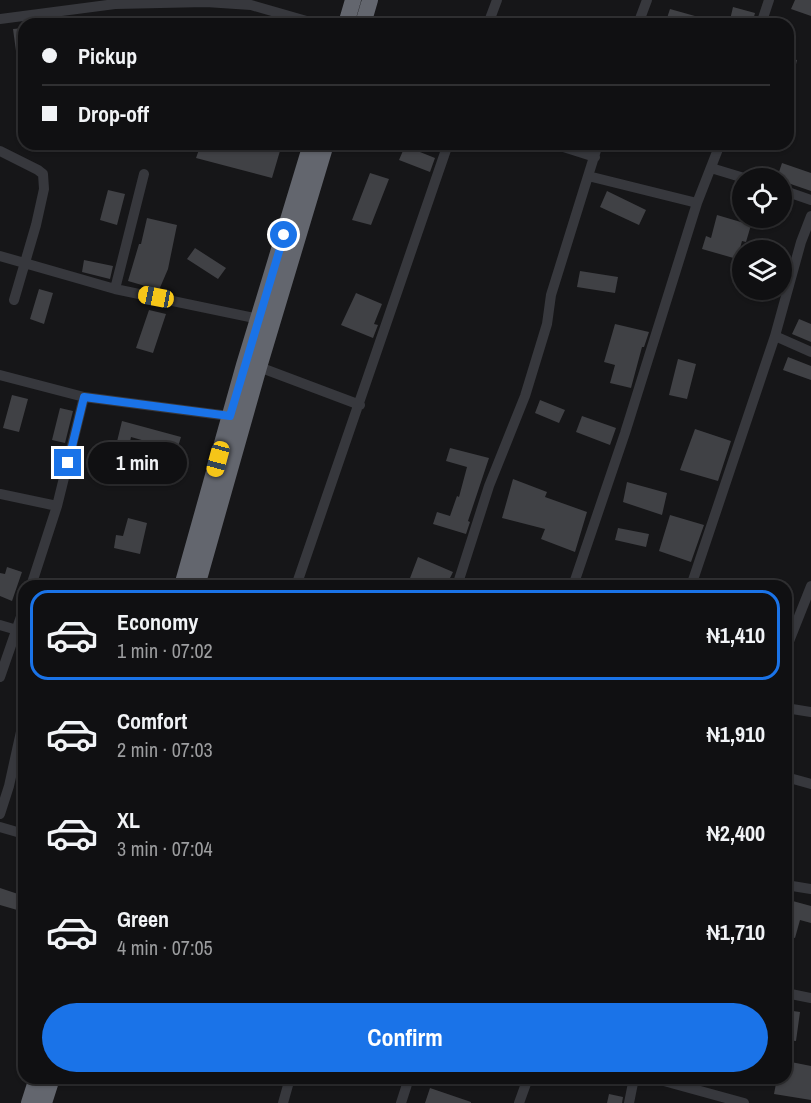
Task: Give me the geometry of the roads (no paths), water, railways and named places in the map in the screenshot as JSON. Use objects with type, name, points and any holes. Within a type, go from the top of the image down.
[{"type":"highway","points":[[348,18],[353,0]]},
{"type":"highway","points":[[366,18],[370,0]]},
{"type":"highway","points":[[184,580],[308,150]]},
{"type":"highway","points":[[199,580],[324,150]]},
{"type":"highway","points":[[29,1103],[35,1084]]},
{"type":"highway","points":[[44,1103],[50,1084]]},
{"type":"street","points":[[490,18],[497,0]]},
{"type":"street","points":[[640,18],[647,0]]},
{"type":"street","points":[[763,18],[770,0]]},
{"type":"street","points":[[0,20],[115,2],[206,1],[252,3],[298,18]]},
{"type":"street","points":[[299,580],[446,150]]},
{"type":"street","points":[[573,150],[595,157]]},
{"type":"street","points":[[459,580],[489,486],[525,396],[547,324],[551,295],[597,150]]},
{"type":"street","points":[[575,580],[625,434],[697,203],[718,150]]},
{"type":"street","points":[[0,151],[38,170],[44,181],[36,225],[14,300]]},
{"type":"street","points":[[711,168],[732,174]]},
{"type":"street","points":[[115,289],[144,174]]},
{"type":"street","points":[[588,176],[697,203]]},
{"type":"street","points":[[792,193],[811,200]]},
{"type":"street","points":[[693,580],[775,336],[801,242],[811,216]]},
{"type":"street","points":[[0,256],[115,289],[259,319]]},
{"type":"street","points":[[775,336],[811,352]]},
{"type":"street","points":[[259,367],[360,405]]},
{"type":"street","points":[[0,375],[84,397],[230,416]]},
{"type":"street","points":[[33,580],[57,506],[84,397]]},
{"type":"street","points":[[0,494],[57,506]]},
{"type":"street","points":[[792,637],[807,608],[811,586]]},
{"type":"street","points":[[0,625],[18,626]]},
{"type":"street","points":[[0,677],[18,631]]},
{"type":"street","points":[[792,709],[811,712]]},
{"type":"street","points":[[0,814],[18,745]]},
{"type":"street","points":[[792,779],[811,784]]},
{"type":"street","points":[[0,827],[18,832]]},
{"type":"street","points":[[792,886],[811,889]]},
{"type":"street","points":[[792,994],[811,998]]},
{"type":"street","points":[[283,1103],[288,1084]]},
{"type":"street","points":[[401,1103],[407,1084]]},
{"type":"street","points":[[519,1103],[526,1084]]},
{"type":"street","points":[[629,1103],[633,1084]]},
{"type":"street","points":[[675,1084],[744,1103]]}]
